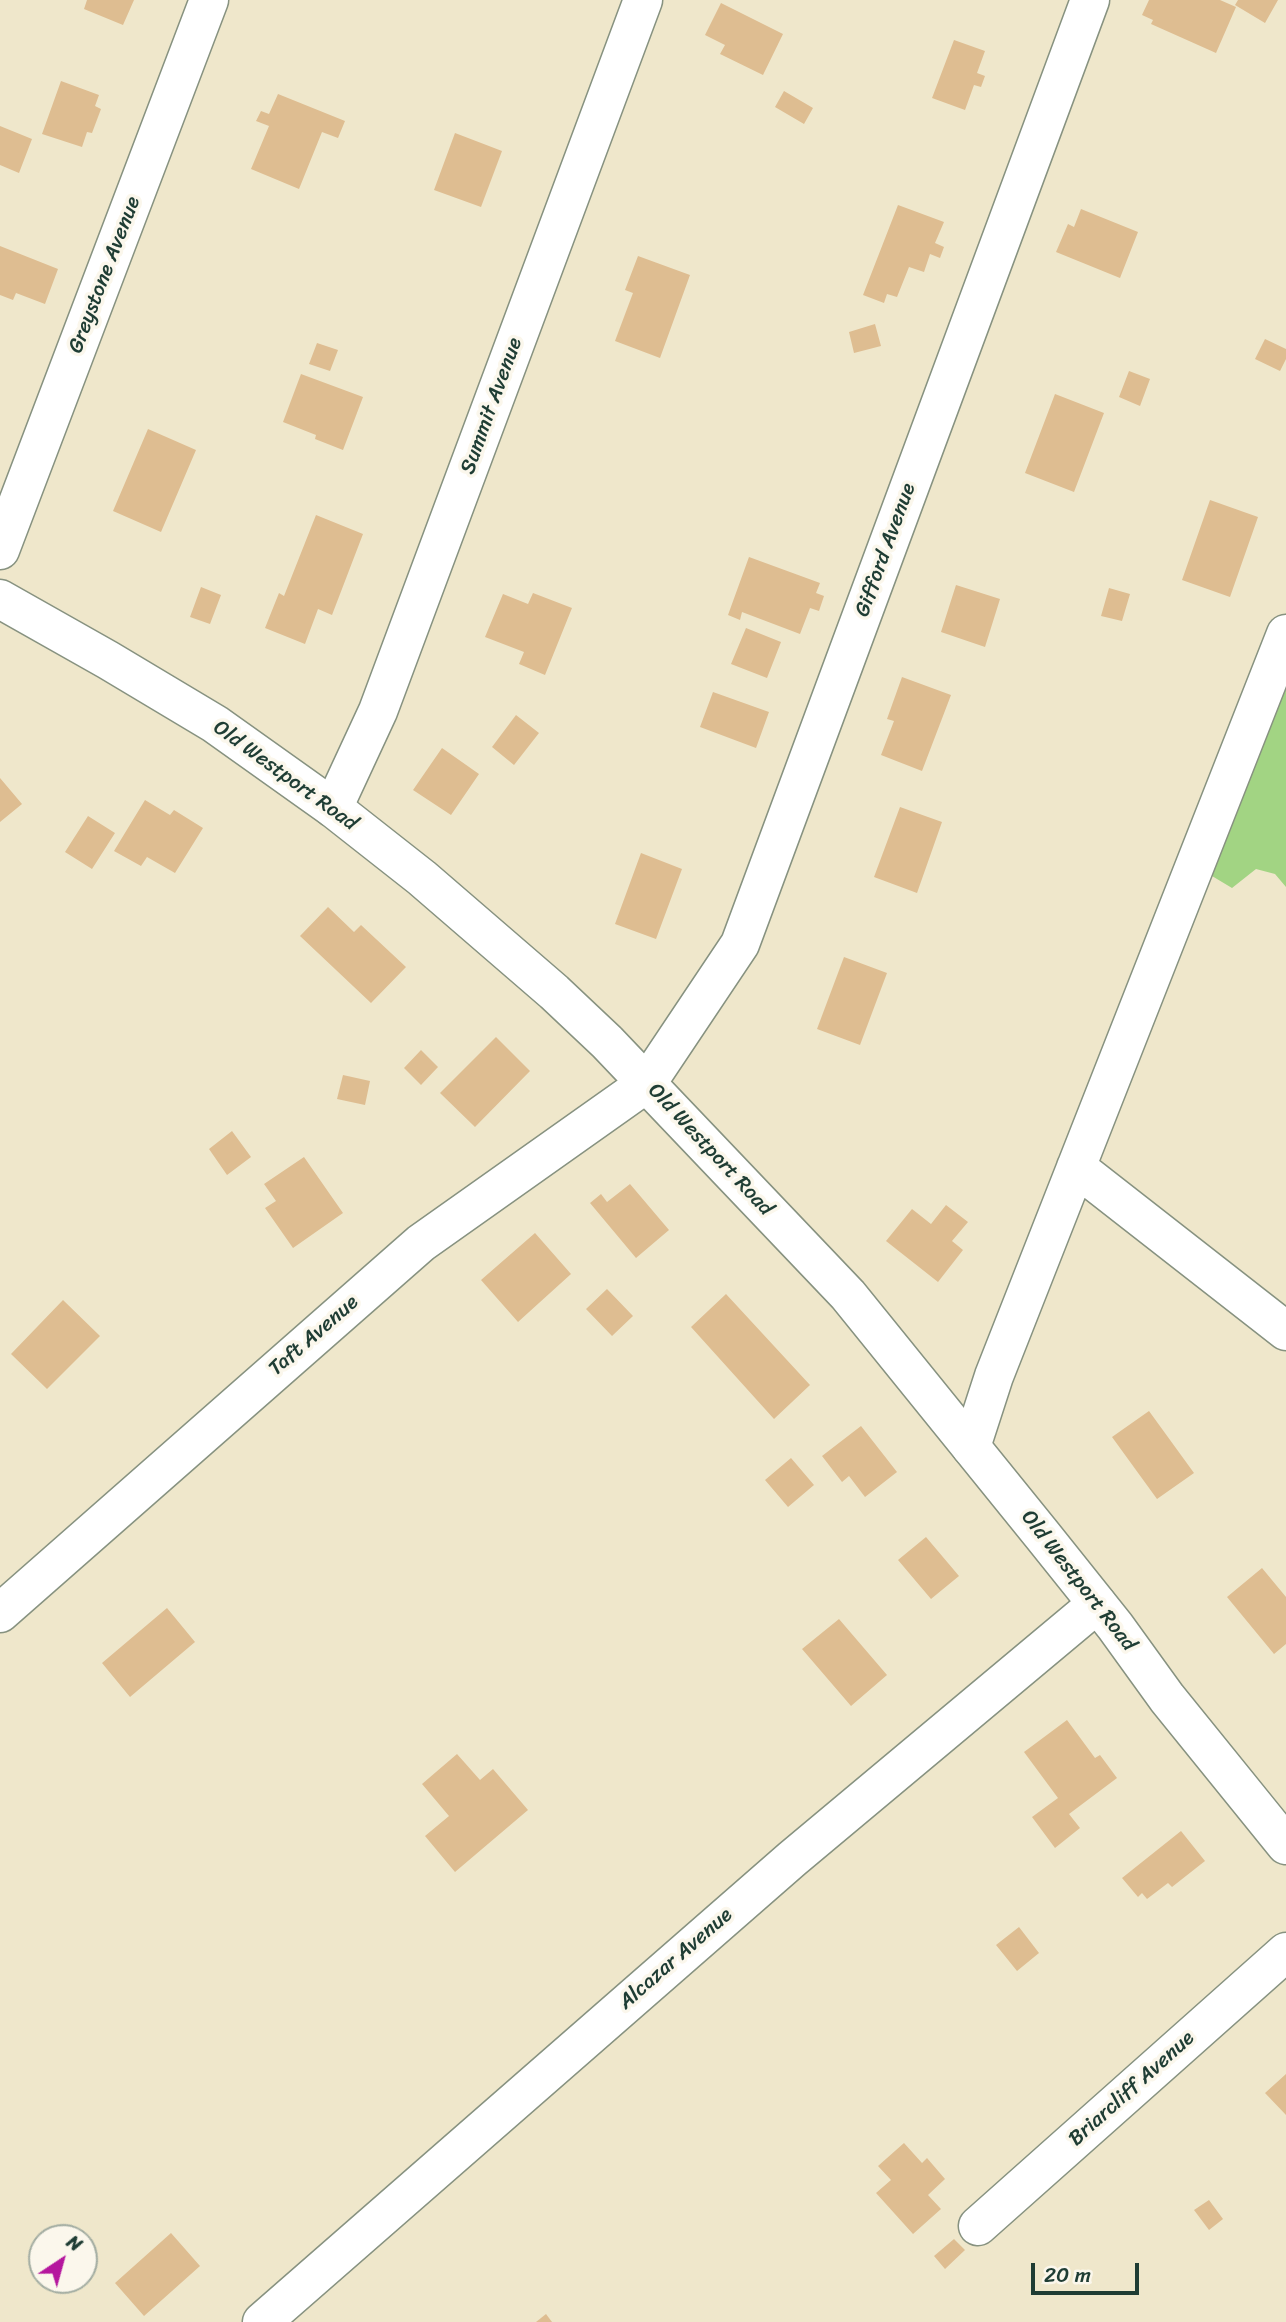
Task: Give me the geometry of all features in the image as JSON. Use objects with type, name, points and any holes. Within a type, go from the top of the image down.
[{"type":"street","name":"Greystone Avenue","points":[[0,550],[209,0]]},
{"type":"street","name":"Summit Avenue","points":[[333,808],[379,711],[643,0]]},
{"type":"street","name":"Gifford Avenue","points":[[647,1083],[740,944],[1090,0]]},
{"type":"street","name":"Old Westport Road","points":[[0,599],[215,724],[333,808],[422,878],[554,992],[647,1083],[848,1295],[1097,1604],[1175,1708],[1286,1845]]},
{"type":"street","points":[[971,1447],[993,1376],[1286,634]]},
{"type":"street","name":"Taft Avenue","points":[[0,1613],[421,1244],[647,1083]]},
{"type":"street","points":[[1076,1167],[1286,1331]]},
{"type":"street","name":"Alcazar Avenue","points":[[262,2322],[681,1954],[1097,1604]]},
{"type":"street","name":"Briarcliff Avenue","points":[[978,2226],[1286,1952]]},
{"type":"green space","points":[[1286,613],[1286,887],[1275,874],[1256,869],[1232,888],[1212,876],[1213,803],[1231,732]]},
{"type":"building","points":[[87,0],[134,0],[123,25],[84,9]]},
{"type":"building","points":[[1149,0],[1220,0],[1236,7],[1216,53],[1151,24],[1153,20],[1142,15]]},
{"type":"building","points":[[1238,0],[1278,0],[1265,23],[1235,5]]},
{"type":"building","points":[[721,3],[783,34],[763,75],[720,54],[725,45],[705,35]]},
{"type":"building","points":[[954,40],[985,51],[977,73],[985,76],[981,87],[974,85],[965,110],[932,98]]},
{"type":"building","points":[[61,81],[99,95],[95,106],[101,109],[92,133],[87,132],[82,147],[42,134]]},
{"type":"building","points":[[784,91],[813,108],[804,124],[775,107]]},
{"type":"building","points":[[278,94],[345,121],[338,138],[322,132],[299,189],[251,169],[269,126],[256,121],[261,111],[269,114]]},
{"type":"building","points":[[0,126],[32,139],[19,173],[0,165]]},
{"type":"building","points":[[455,133],[502,151],[481,207],[434,190]]},
{"type":"building","points":[[898,205],[944,222],[935,243],[944,247],[940,258],[930,254],[924,272],[909,267],[897,297],[887,294],[884,303],[863,295]]},
{"type":"building","points":[[1081,209],[1138,232],[1120,278],[1056,252],[1068,224],[1074,227]]},
{"type":"building","points":[[0,246],[58,269],[45,304],[16,293],[13,300],[0,295]]},
{"type":"building","points":[[638,256],[690,275],[660,358],[615,341],[633,293],[625,290]]},
{"type":"building","points":[[875,324],[881,346],[854,353],[849,332]]},
{"type":"building","points":[[1265,339],[1286,349],[1286,359],[1280,371],[1255,359]]},
{"type":"building","points":[[317,343],[338,350],[330,371],[309,364]]},
{"type":"building","points":[[1129,371],[1150,379],[1140,406],[1119,397]]},
{"type":"building","points":[[301,374],[363,397],[343,450],[315,439],[316,435],[283,422]]},
{"type":"building","points":[[1055,394],[1104,413],[1074,492],[1025,473]]},
{"type":"building","points":[[148,429],[196,450],[161,532],[113,511]]},
{"type":"building","points":[[1210,500],[1258,517],[1230,597],[1182,580]]},
{"type":"building","points":[[316,515],[363,534],[332,615],[318,609],[305,644],[265,628],[279,593],[284,596]]},
{"type":"building","points":[[749,557],[820,583],[816,593],[824,596],[819,611],[810,608],[800,634],[742,612],[740,620],[728,615]]},
{"type":"building","points":[[956,585],[1000,599],[985,647],[941,632]]},
{"type":"building","points":[[201,587],[221,595],[210,624],[190,617]]},
{"type":"building","points":[[1109,588],[1130,594],[1122,621],[1101,616]]},
{"type":"building","points":[[533,593],[572,608],[545,675],[519,664],[524,652],[485,637],[503,594],[528,604]]},
{"type":"building","points":[[746,628],[781,642],[767,678],[731,664]]},
{"type":"building","points":[[902,677],[951,695],[922,771],[881,755],[894,721],[887,719]]},
{"type":"building","points":[[713,692],[769,712],[756,748],[700,727]]},
{"type":"building","points":[[516,715],[539,733],[514,765],[492,747]]},
{"type":"building","points":[[442,748],[479,774],[451,815],[413,790]]},
{"type":"building","points":[[0,778],[22,804],[0,822]]},
{"type":"building","points":[[145,800],[170,815],[174,810],[203,828],[175,873],[147,857],[141,866],[114,851]]},
{"type":"building","points":[[900,807],[942,822],[917,893],[874,877]]},
{"type":"building","points":[[88,816],[115,833],[92,869],[65,852]]},
{"type":"building","points":[[641,853],[682,869],[656,939],[615,924]]},
{"type":"building","points":[[328,907],[354,932],[361,925],[406,967],[371,1003],[300,936]]},
{"type":"building","points":[[844,957],[887,973],[860,1045],[817,1029]]},
{"type":"building","points":[[496,1037],[530,1071],[475,1127],[440,1093]]},
{"type":"building","points":[[421,1050],[438,1067],[421,1085],[404,1068]]},
{"type":"building","points":[[343,1075],[370,1081],[365,1105],[337,1099]]},
{"type":"building","points":[[232,1131],[251,1157],[227,1175],[209,1149]]},
{"type":"building","points":[[304,1157],[343,1213],[293,1248],[265,1208],[276,1201],[264,1184]]},
{"type":"building","points":[[630,1184],[669,1230],[636,1258],[590,1203],[601,1194],[607,1202]]},
{"type":"building","points":[[946,1205],[968,1222],[952,1241],[963,1250],[938,1282],[886,1241],[912,1209],[931,1224]]},
{"type":"building","points":[[535,1233],[571,1274],[518,1322],[481,1280]]},
{"type":"building","points":[[607,1289],[633,1316],[612,1336],[586,1309]]},
{"type":"building","points":[[726,1294],[810,1385],[774,1419],[691,1327]]},
{"type":"building","points":[[63,1300],[100,1336],[47,1389],[11,1354]]},
{"type":"building","points":[[1149,1411],[1194,1473],[1157,1499],[1112,1437]]},
{"type":"building","points":[[861,1426],[897,1472],[865,1497],[849,1476],[842,1482],[822,1456]]},
{"type":"building","points":[[791,1458],[814,1485],[788,1507],[765,1480]]},
{"type":"building","points":[[926,1537],[959,1576],[931,1599],[898,1560]]},
{"type":"building","points":[[1262,1568],[1286,1597],[1286,1644],[1274,1654],[1227,1597]]},
{"type":"building","points":[[167,1608],[195,1642],[130,1697],[102,1663]]},
{"type":"building","points":[[839,1619],[887,1675],[851,1706],[802,1649]]},
{"type":"building","points":[[1067,1720],[1095,1758],[1100,1755],[1117,1778],[1069,1814],[1080,1828],[1055,1848],[1032,1817],[1058,1798],[1024,1752]]},
{"type":"building","points":[[457,1754],[480,1780],[493,1769],[528,1810],[455,1872],[425,1836],[449,1816],[422,1784]]},
{"type":"building","points":[[1181,1831],[1205,1861],[1172,1887],[1168,1883],[1147,1899],[1142,1893],[1138,1897],[1122,1878]]},
{"type":"building","points":[[1019,1927],[1039,1953],[1017,1971],[996,1945]]},
{"type":"building","points":[[1286,2074],[1286,2115],[1265,2093]]},
{"type":"building","points":[[904,2143],[922,2163],[927,2158],[945,2179],[928,2195],[941,2209],[913,2234],[876,2193],[891,2180],[878,2166]]},
{"type":"building","points":[[1209,2200],[1223,2219],[1209,2230],[1194,2210]]},
{"type":"building","points":[[171,2233],[200,2266],[144,2316],[115,2283]]},
{"type":"building","points":[[954,2239],[965,2250],[945,2269],[934,2256]]},
{"type":"building","points":[[546,2314],[552,2322],[536,2322]]}]
